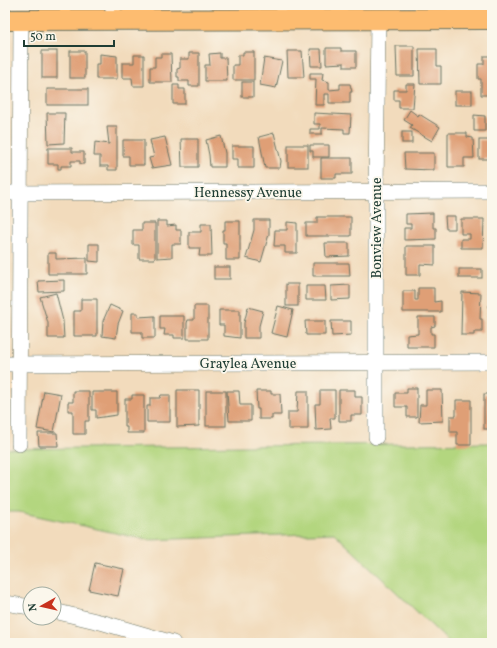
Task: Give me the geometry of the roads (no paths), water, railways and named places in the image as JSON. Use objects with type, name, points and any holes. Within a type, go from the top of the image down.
[{"type":"main road","points":[[13,20],[113,13],[284,12],[378,20],[455,12],[492,19]]},
{"type":"street","points":[[13,20],[12,364],[19,444]]},
{"type":"street","name":"Bonview Avenue","points":[[376,437],[375,362],[378,20]]},
{"type":"street","name":"Hennessy Avenue","points":[[12,193],[492,191]]},
{"type":"street","name":"Graylea Avenue","points":[[12,364],[492,362]]},
{"type":"street","points":[[5,603],[22,606]]},
{"type":"street","points":[[62,613],[104,623],[173,643]]}]
